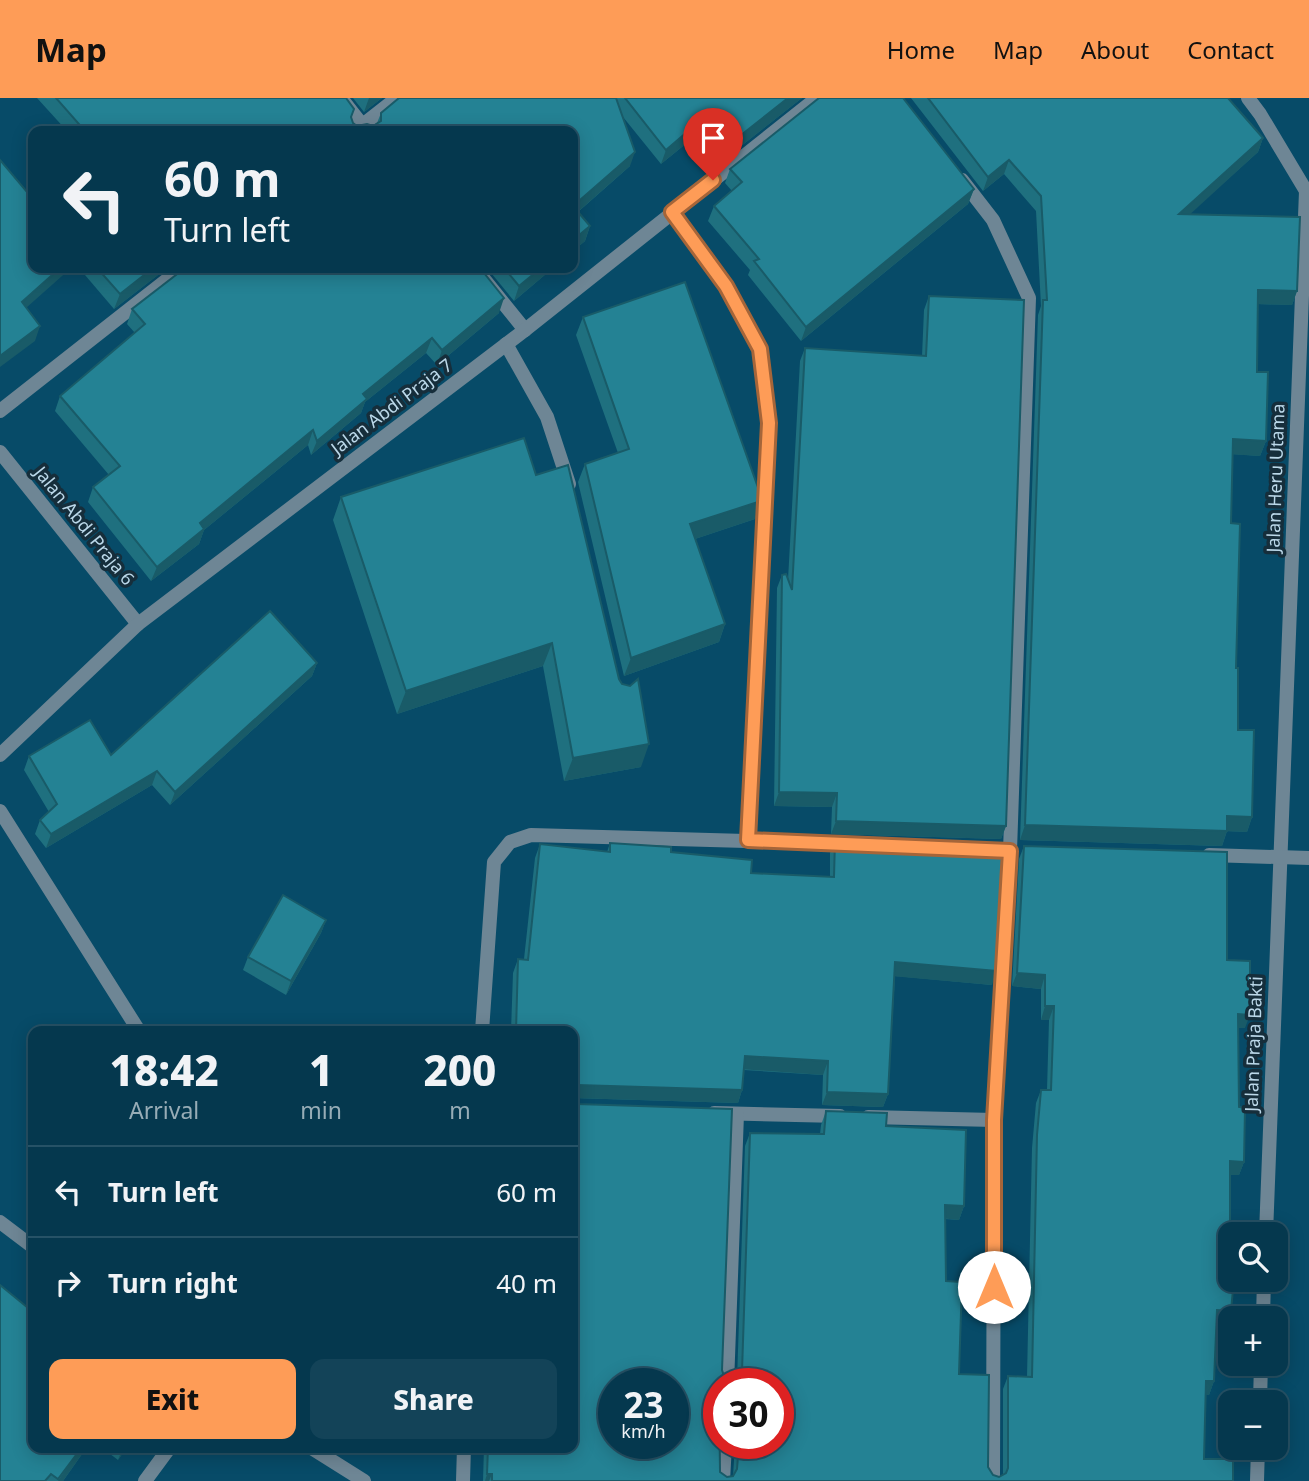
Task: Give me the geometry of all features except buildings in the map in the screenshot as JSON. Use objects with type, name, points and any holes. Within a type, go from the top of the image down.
[{"type":"street","points":[[341,98],[359,126]]},
{"type":"street","points":[[364,126],[397,98]]},
{"type":"street","name":"Jalan Abdi Praja 7","points":[[0,755],[138,624],[525,330],[817,98]]},
{"type":"street","name":"Jalan Heru Utama","points":[[1248,98],[1306,191],[1281,856]]},
{"type":"street","points":[[951,164],[993,220],[1029,298],[1010,851],[994,1120],[993,1481]]},
{"type":"street","points":[[672,212],[726,286],[760,349],[765,386],[769,423],[748,840]]},
{"type":"street","points":[[0,411],[176,273]]},
{"type":"street","points":[[479,273],[525,330]]},
{"type":"street","points":[[506,344],[547,418],[575,503]]},
{"type":"street","name":"Jalan Abdi Praja 6","points":[[0,452],[138,624]]},
{"type":"street","points":[[0,811],[136,1026]]},
{"type":"street","points":[[482,1026],[494,862],[510,842],[531,835],[872,845]]},
{"type":"street","points":[[1200,854],[1309,858]]},
{"type":"street","name":"Jalan Praja Bakti","points":[[1266,1222],[1281,856]]},
{"type":"street","points":[[474,1026],[482,1014]]},
{"type":"street","points":[[696,1112],[994,1120]]},
{"type":"street","points":[[728,1368],[737,1114]]},
{"type":"street","points":[[2,1227],[28,1244]]},
{"type":"street","points":[[145,1481],[166,1453]]},
{"type":"street","points":[[320,1453],[364,1481]]},
{"type":"street","points":[[463,1481],[464,1453]]},
{"type":"street","points":[[723,1481],[724,1459]]},
{"type":"street","points":[[1256,1481],[1257,1460]]},
{"type":"route","points":[[713,180],[672,212],[726,286],[760,349],[769,423],[748,840],[1010,851],[994,1120],[994,1287]]}]
